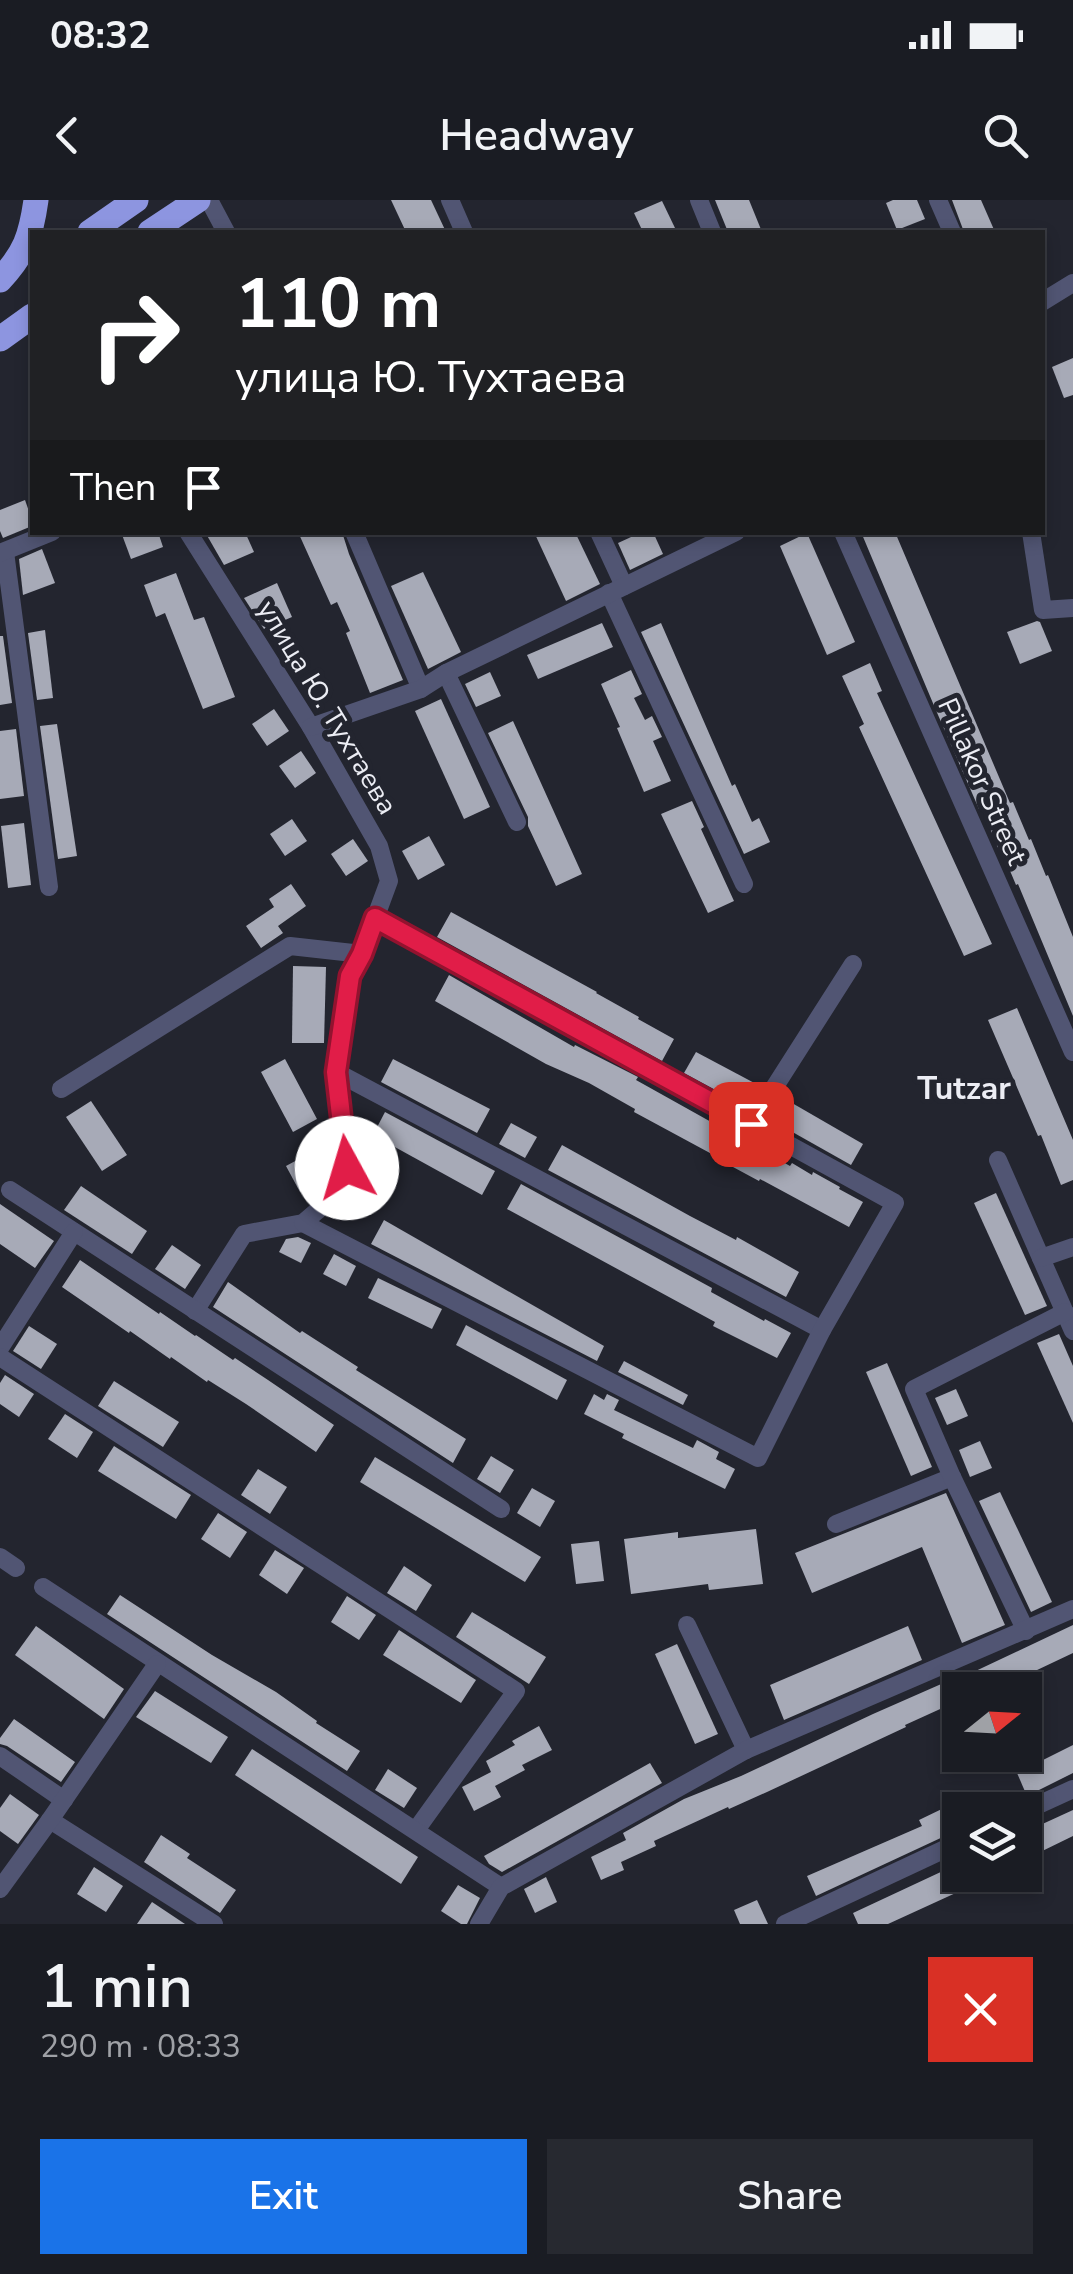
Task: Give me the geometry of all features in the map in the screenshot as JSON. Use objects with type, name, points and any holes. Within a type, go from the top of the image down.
[{"type":"highway","points":[[0,280],[18,261],[36,200]]},
{"type":"highway","points":[[93,230],[136,200]]},
{"type":"highway","points":[[153,230],[198,200]]},
{"type":"highway","points":[[0,295],[30,273]]},
{"type":"highway","points":[[0,340],[30,318]]},
{"type":"street","points":[[209,200],[225,230]]},
{"type":"street","points":[[450,200],[463,230]]},
{"type":"street","points":[[698,200],[711,230]]},
{"type":"street","points":[[938,200],[951,230]]},
{"type":"street","points":[[1045,300],[1073,283]]},
{"type":"street","points":[[44,535],[2,552],[49,887]]},
{"type":"street","name":"улица Ю. Тухтаева","points":[[190,535],[380,846],[388,881],[350,976],[336,1072],[347,1168],[317,1211],[303,1223]]},
{"type":"street","points":[[355,535],[421,689]]},
{"type":"street","points":[[601,535],[616,590],[744,884]]},
{"type":"street","points":[[311,728],[421,689],[446,673],[730,535]]},
{"type":"street","name":"Pillakor Street","points":[[844,535],[1073,1052]]},
{"type":"street","points":[[1031,535],[1043,610],[1073,608]]},
{"type":"street","points":[[446,673],[517,822]]},
{"type":"street","points":[[194,1312],[244,1234],[303,1223],[758,1458],[822,1330],[895,1203],[375,918]]},
{"type":"street","points":[[61,1089],[290,946],[362,954]]},
{"type":"street","points":[[751,1124],[853,964]]},
{"type":"street","points":[[336,1072],[822,1330]]},
{"type":"street","points":[[998,1160],[1073,1331]]},
{"type":"street","points":[[10,1190],[500,1509]]},
{"type":"street","points":[[0,1348],[74,1232]]},
{"type":"street","points":[[1041,1258],[1073,1247]]},
{"type":"street","points":[[1026,1631],[914,1389],[1065,1312]]},
{"type":"street","points":[[0,1357],[516,1691],[416,1830]]},
{"type":"street","points":[[836,1524],[952,1477]]},
{"type":"street","points":[[42,1586],[501,1888]]},
{"type":"street","points":[[479,1924],[501,1888],[746,1750],[1073,1610]]},
{"type":"street","points":[[687,1624],[746,1750]]},
{"type":"street","points":[[0,1889],[157,1664]]},
{"type":"street","points":[[0,1756],[64,1800]]},
{"type":"street","points":[[1042,1803],[1073,1789]]},
{"type":"street","points":[[50,1820],[214,1924]]},
{"type":"street","points":[[785,1924],[942,1850]]},
{"type":"building","points":[[391,200],[431,200],[445,230],[405,230]]},
{"type":"building","points":[[715,200],[749,200],[761,230],[727,230]]},
{"type":"building","points":[[917,200],[925,219],[897,230],[886,203]]},
{"type":"building","points":[[952,200],[981,200],[994,230],[963,230]]},
{"type":"building","points":[[662,201],[675,228],[642,230],[634,213]]},
{"type":"building","points":[[1073,358],[1073,395],[1064,398],[1052,367]]},
{"type":"building","points":[[25,500],[30,527],[3,538],[0,510]]},
{"type":"building","points":[[122,535],[159,535],[163,547],[131,559]]},
{"type":"building","points":[[207,535],[246,535],[254,552],[224,565]]},
{"type":"building","points":[[299,535],[343,535],[403,680],[370,693],[346,633],[350,631],[337,602],[331,605]]},
{"type":"building","points":[[535,535],[576,535],[600,584],[566,601]]},
{"type":"building","points":[[635,535],[654,535],[663,554],[630,570],[618,543]]},
{"type":"building","points":[[808,535],[855,642],[827,655],[780,546]]},
{"type":"building","points":[[862,535],[896,535],[1010,803],[1013,802],[1048,875],[1073,937],[1073,1016],[1018,884],[982,808],[979,809]]},
{"type":"building","points":[[42,549],[55,583],[23,595],[19,559]]},
{"type":"building","points":[[423,572],[461,652],[428,669],[391,586]]},
{"type":"building","points":[[176,573],[194,620],[204,617],[235,697],[203,709],[165,613],[156,617],[144,585]]},
{"type":"building","points":[[277,583],[292,617],[264,629],[244,598]]},
{"type":"building","points":[[1037,621],[1052,651],[1020,664],[1007,632]]},
{"type":"building","points":[[602,623],[613,647],[538,679],[527,655]]},
{"type":"building","points":[[661,623],[732,786],[735,784],[752,822],[759,818],[770,842],[744,854],[641,632]]},
{"type":"building","points":[[45,630],[53,698],[37,700],[28,633]]},
{"type":"building","points":[[0,636],[12,703],[0,705]]},
{"type":"building","points":[[870,663],[882,691],[877,693],[992,944],[964,956],[859,727],[864,724],[842,676]]},
{"type":"building","points":[[631,670],[642,694],[634,698],[645,720],[652,716],[662,737],[653,741],[671,781],[644,792],[601,684]]},
{"type":"building","points":[[490,672],[501,696],[476,707],[465,684]]},
{"type":"building","points":[[441,699],[490,807],[464,819],[415,711]]},
{"type":"building","points":[[274,709],[289,731],[267,746],[252,724]]},
{"type":"building","points":[[513,721],[582,874],[556,886],[488,733]]},
{"type":"building","points":[[57,724],[77,856],[58,859],[40,726]]},
{"type":"building","points":[[16,729],[24,796],[0,799],[0,731]]},
{"type":"building","points":[[301,751],[316,773],[295,788],[279,766]]},
{"type":"building","points":[[692,801],[734,901],[708,913],[661,814]]},
{"type":"building","points":[[292,819],[307,841],[285,856],[270,834]]},
{"type":"building","points":[[24,823],[31,885],[8,888],[1,826]]},
{"type":"building","points":[[429,836],[445,865],[418,880],[402,851]]},
{"type":"building","points":[[353,839],[368,861],[346,876],[331,854]]},
{"type":"building","points":[[291,884],[306,906],[278,926],[283,933],[261,948],[246,926],[274,907],[269,899]]},
{"type":"building","points":[[451,912],[674,1039],[662,1061],[437,937]]},
{"type":"building","points":[[293,966],[326,967],[324,1043],[292,1043]]},
{"type":"building","points":[[449,975],[574,1047],[638,1077],[636,1080],[790,1166],[792,1163],[840,1187],[863,1202],[849,1227],[435,1001]]},
{"type":"building","points":[[1017,1008],[1073,1140],[1073,1180],[1061,1185],[988,1020]]},
{"type":"building","points":[[696,1052],[760,1086],[747,1107],[684,1073]]},
{"type":"building","points":[[285,1059],[317,1119],[293,1132],[261,1072]]},
{"type":"building","points":[[393,1059],[490,1109],[477,1133],[381,1082]]},
{"type":"building","points":[[91,1101],[127,1155],[102,1171],[66,1117]]},
{"type":"building","points":[[792,1103],[863,1144],[851,1165],[780,1125]]},
{"type":"building","points":[[385,1112],[495,1171],[482,1195],[373,1135]]},
{"type":"building","points":[[511,1123],[537,1137],[525,1158],[499,1144]]},
{"type":"building","points":[[562,1145],[799,1272],[786,1297],[548,1170]]},
{"type":"building","points":[[310,1153],[324,1178],[300,1192],[286,1166]]},
{"type":"building","points":[[521,1184],[791,1333],[777,1358],[507,1209]]},
{"type":"building","points":[[81,1186],[147,1231],[132,1254],[64,1210]]},
{"type":"building","points":[[996,1193],[1047,1306],[1025,1315],[974,1203]]},
{"type":"building","points":[[0,1204],[54,1241],[35,1268],[0,1244]]},
{"type":"building","points":[[384,1220],[604,1346],[597,1361],[371,1244]]},
{"type":"building","points":[[298,1237],[311,1243],[301,1263],[279,1252],[286,1239]]},
{"type":"building","points":[[172,1245],[201,1265],[185,1289],[155,1269]]},
{"type":"building","points":[[334,1254],[356,1266],[346,1286],[323,1274]]},
{"type":"building","points":[[80,1260],[334,1425],[316,1452],[62,1287]]},
{"type":"building","points":[[378,1278],[442,1309],[432,1329],[368,1298]]},
{"type":"building","points":[[228,1282],[466,1439],[453,1463],[213,1307]]},
{"type":"building","points":[[466,1325],[567,1380],[557,1400],[456,1345]]},
{"type":"building","points":[[29,1326],[57,1344],[41,1369],[13,1351]]},
{"type":"building","points":[[1059,1334],[1073,1366],[1073,1423],[1037,1343]]},
{"type":"building","points":[[624,1361],[688,1395],[683,1405],[618,1372]]},
{"type":"building","points":[[887,1363],[932,1467],[911,1476],[866,1372]]},
{"type":"building","points":[[5,1375],[34,1394],[19,1417],[0,1404],[0,1383]]},
{"type":"building","points":[[114,1381],[179,1422],[163,1447],[98,1406]]},
{"type":"building","points":[[956,1389],[968,1416],[947,1425],[935,1398]]},
{"type":"building","points":[[594,1394],[604,1400],[607,1394],[619,1400],[614,1410],[693,1448],[697,1440],[719,1452],[716,1459],[735,1469],[725,1489],[622,1438],[624,1434],[584,1414]]},
{"type":"building","points":[[65,1414],[93,1432],[77,1458],[48,1439]]},
{"type":"building","points":[[980,1441],[992,1468],[970,1477],[959,1450]]},
{"type":"building","points":[[114,1446],[191,1495],[176,1519],[98,1471]]},
{"type":"building","points":[[491,1456],[514,1470],[500,1493],[477,1479]]},
{"type":"building","points":[[375,1457],[541,1557],[525,1582],[360,1482]]},
{"type":"building","points":[[258,1469],[287,1487],[270,1514],[241,1495]]},
{"type":"building","points":[[532,1488],[555,1501],[540,1527],[517,1513]]},
{"type":"building","points":[[1000,1492],[1052,1602],[1031,1612],[979,1501]]},
{"type":"building","points":[[946,1493],[1005,1625],[962,1643],[922,1547],[812,1593],[795,1553]]},
{"type":"building","points":[[218,1513],[247,1532],[230,1558],[201,1539]]},
{"type":"building","points":[[756,1529],[763,1584],[709,1590],[708,1584],[631,1594],[624,1539],[678,1532],[678,1538]]},
{"type":"building","points":[[599,1541],[604,1581],[576,1584],[571,1544]]},
{"type":"building","points":[[275,1550],[304,1568],[287,1594],[259,1575]]},
{"type":"building","points":[[404,1566],[432,1585],[416,1611],[387,1593]]},
{"type":"building","points":[[120,1595],[276,1692],[360,1751],[347,1771],[107,1614]]},
{"type":"building","points":[[347,1596],[376,1615],[359,1640],[331,1622]]},
{"type":"building","points":[[472,1612],[546,1657],[529,1684],[456,1637]]},
{"type":"building","points":[[1073,1625],[1073,1653],[1033,1672],[973,1672]]},
{"type":"building","points":[[36,1626],[124,1689],[104,1719],[15,1655]]},
{"type":"building","points":[[908,1626],[922,1660],[784,1720],[770,1685]]},
{"type":"building","points":[[399,1630],[476,1680],[461,1703],[383,1655]]},
{"type":"building","points":[[677,1644],[718,1734],[695,1744],[655,1654]]},
{"type":"building","points":[[942,1684],[942,1708],[654,1841],[656,1846],[621,1862],[624,1870],[601,1880],[591,1857],[626,1840],[623,1833],[684,1799]]},
{"type":"building","points":[[155,1691],[228,1737],[211,1763],[136,1717]]},
{"type":"building","points":[[14,1719],[75,1762],[61,1782],[0,1744]]},
{"type":"building","points":[[539,1726],[552,1750],[522,1765],[525,1770],[495,1786],[501,1797],[474,1811],[462,1787],[491,1772],[486,1761]]},
{"type":"building","points":[[1073,1745],[1073,1773],[1035,1792],[1025,1792],[1017,1773],[1042,1772],[1042,1760]]},
{"type":"building","points":[[252,1749],[418,1857],[401,1884],[235,1775]]},
{"type":"building","points":[[650,1763],[662,1783],[502,1872],[484,1856]]},
{"type":"building","points":[[388,1769],[417,1788],[404,1808],[375,1790]]},
{"type":"building","points":[[10,1794],[39,1815],[18,1844],[0,1831],[0,1808]]},
{"type":"building","points":[[942,1809],[942,1837],[816,1896],[807,1876],[922,1826],[919,1820]]},
{"type":"building","points":[[1073,1810],[1073,1836],[1042,1851],[1042,1824]]},
{"type":"building","points":[[161,1835],[190,1854],[187,1858],[236,1890],[220,1913],[144,1862]]},
{"type":"building","points":[[94,1867],[123,1886],[106,1912],[77,1894]]},
{"type":"building","points":[[942,1871],[942,1892],[958,1892],[888,1924],[858,1924],[853,1913]]},
{"type":"building","points":[[546,1877],[557,1902],[535,1913],[524,1889]]},
{"type":"building","points":[[458,1885],[480,1898],[467,1924],[441,1911]]},
{"type":"building","points":[[757,1900],[768,1924],[740,1924],[734,1910]]},
{"type":"building","points":[[152,1902],[185,1924],[137,1924]]},
{"type":"district","name":"Tutzar","points":[[964,1088]]},
{"type":"route","points":[[347,1168],[336,1072],[350,976],[375,918],[751,1124]]}]
